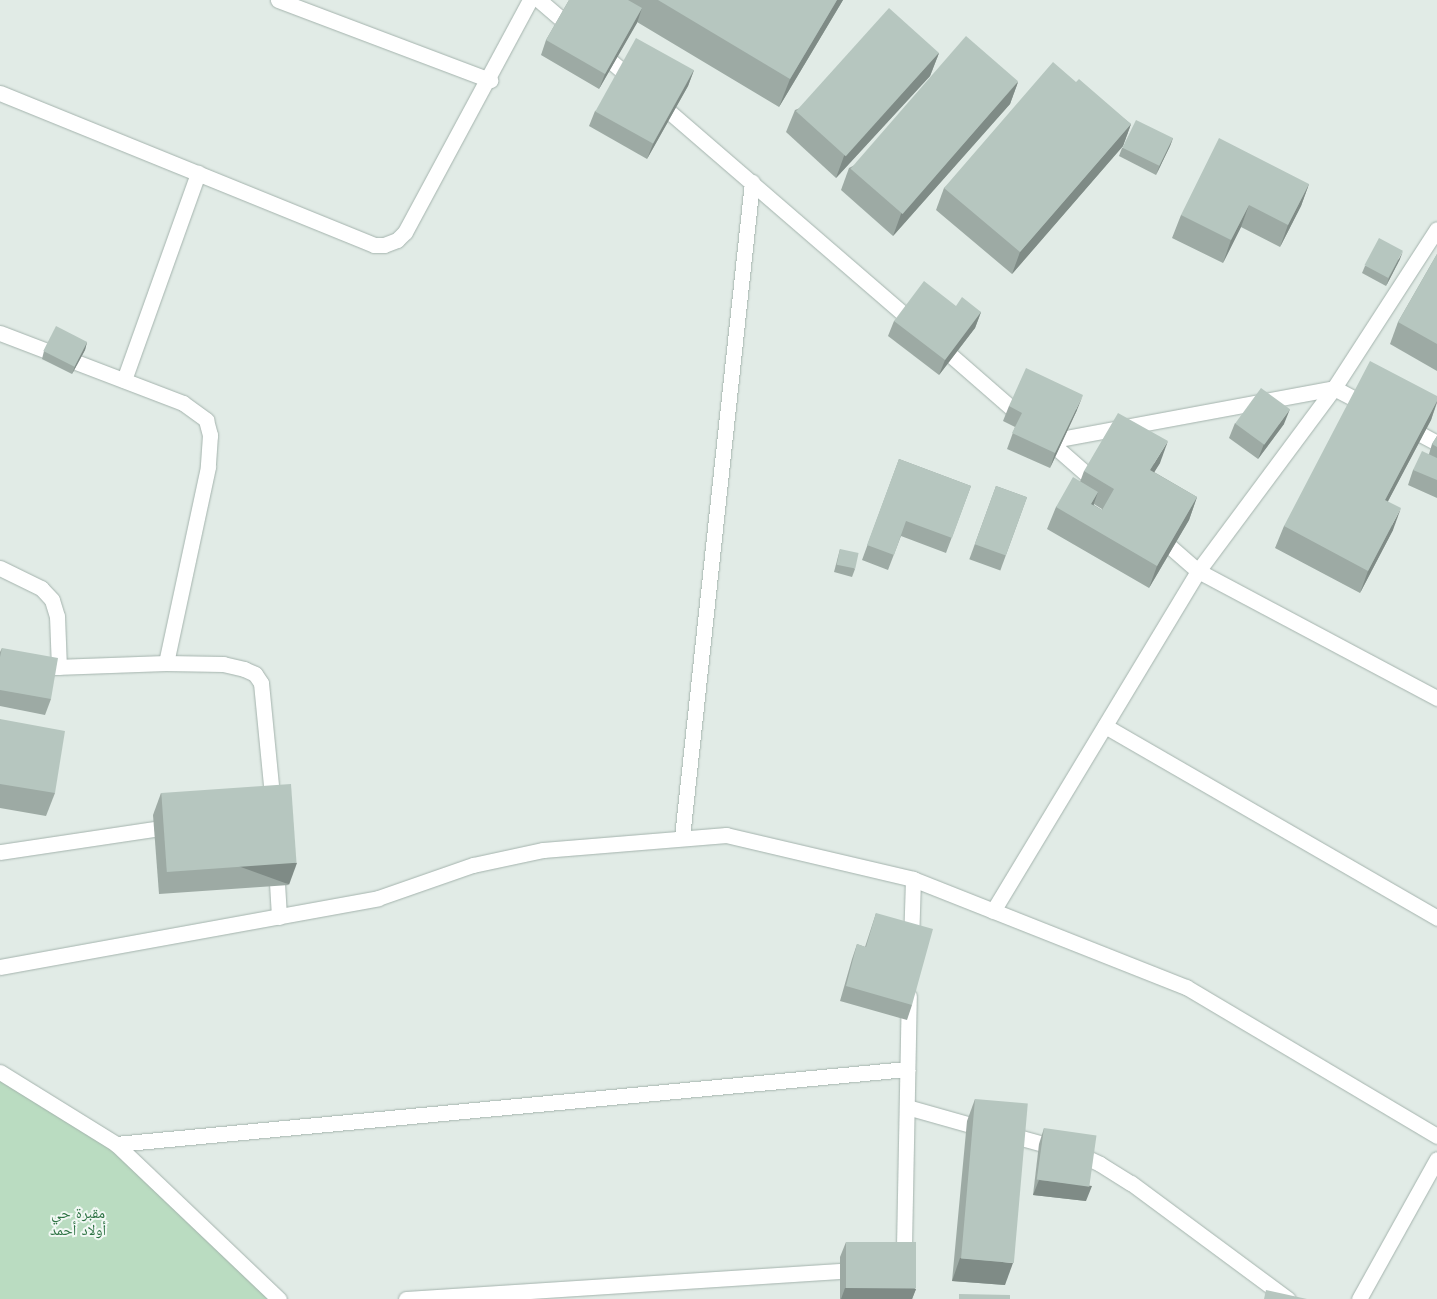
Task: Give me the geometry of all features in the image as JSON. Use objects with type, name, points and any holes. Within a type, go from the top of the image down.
[{"type":"street","points":[[278,0],[490,80]]},
{"type":"street","points":[[0,93],[374,245],[384,245],[397,240],[405,232],[490,80],[530,0]]},
{"type":"street","points":[[539,0],[752,182],[1108,493]]},
{"type":"street","points":[[124,380],[198,173]]},
{"type":"street","points":[[682,837],[752,182]]},
{"type":"street","points":[[993,911],[1198,571],[1334,388],[1437,228]]},
{"type":"street","points":[[0,334],[182,403],[206,420],[210,435],[208,467],[166,663]]},
{"type":"street","points":[[1049,441],[1334,388],[1437,443]]},
{"type":"street","points":[[1146,526],[1198,571],[1437,698]]},
{"type":"street","points":[[0,568],[41,588],[52,600],[57,616],[59,667]]},
{"type":"street","points":[[0,669],[166,663],[223,664],[244,669],[258,679],[265,703],[270,815]]},
{"type":"street","points":[[1105,726],[1437,918]]},
{"type":"street","points":[[0,852],[185,824]]},
{"type":"street","points":[[0,967],[378,898],[473,865],[543,850],[682,837],[726,835],[913,879],[1186,988],[1437,1136]]},
{"type":"street","points":[[275,849],[279,917]]},
{"type":"street","points":[[910,955],[913,879]]},
{"type":"street","points":[[903,1299],[906,1267],[906,1069],[910,983]]},
{"type":"street","points":[[116,1144],[906,1069]]},
{"type":"street","points":[[0,1072],[116,1144],[278,1299]]},
{"type":"street","points":[[906,1107],[1079,1154],[1100,1164],[1131,1183],[1288,1299]]},
{"type":"street","points":[[1359,1299],[1437,1159]]},
{"type":"street","points":[[406,1299],[906,1267]]},
{"type":"green space","name":"مقبرة حي أولاد أحمد","points":[[0,1079],[113,1150],[286,1299],[0,1299]]},
{"type":"building","points":[[569,0],[628,0],[642,8],[605,74],[546,40]]},
{"type":"building","points":[[658,0],[837,0],[790,79]]},
{"type":"building","points":[[889,8],[939,53],[846,156],[796,111]]},
{"type":"building","points":[[966,36],[1018,81],[903,214],[851,169]]},
{"type":"building","points":[[636,38],[694,70],[653,143],[595,111]]},
{"type":"building","points":[[1053,62],[1076,82],[1079,79],[1131,124],[1020,252],[944,188]]},
{"type":"building","points":[[1136,120],[1173,138],[1159,166],[1122,148]]},
{"type":"building","points":[[1219,138],[1309,184],[1288,225],[1249,205],[1231,240],[1181,215]]},
{"type":"building","points":[[1379,238],[1403,251],[1388,278],[1364,265]]},
{"type":"building","points":[[1437,254],[1437,344],[1398,322]]},
{"type":"building","points":[[924,281],[956,306],[962,297],[981,312],[945,360],[894,321]]},
{"type":"building","points":[[56,326],[87,342],[74,367],[43,351]]},
{"type":"building","points":[[1370,361],[1437,396],[1437,401],[1385,500],[1401,508],[1368,571],[1284,526]]},
{"type":"building","points":[[1026,368],[1083,395],[1055,453],[1012,433],[1022,413],[1009,406]]},
{"type":"building","points":[[1261,388],[1290,409],[1264,445],[1235,424]]},
{"type":"building","points":[[1118,413],[1168,441],[1150,470],[1197,497],[1157,566],[1056,507],[1073,477],[1098,492],[1091,504],[1102,510],[1114,489],[1084,471]]},
{"type":"building","points":[[1437,436],[1437,447],[1432,444]]},
{"type":"building","points":[[1422,451],[1437,458],[1437,480],[1413,470]]},
{"type":"building","points":[[899,459],[971,486],[952,538],[906,521],[894,555],[867,545]]},
{"type":"building","points":[[996,486],[1027,497],[1006,556],[975,544]]},
{"type":"building","points":[[840,549],[859,553],[855,569],[837,565]]},
{"type":"building","points":[[2,648],[58,658],[51,699],[0,690],[0,657]]},
{"type":"building","points":[[0,719],[65,731],[55,793],[0,784]]},
{"type":"building","points":[[291,784],[297,863],[167,872],[161,793]]},
{"type":"building","points":[[876,913],[933,929],[912,1005],[846,986],[857,944],[866,947]]},
{"type":"building","points":[[975,1099],[1028,1104],[1014,1263],[961,1258]]},
{"type":"building","points":[[1044,1128],[1096,1135],[1089,1187],[1037,1179]]},
{"type":"building","points":[[846,1242],[916,1242],[916,1288],[846,1288]]},
{"type":"building","points":[[1266,1290],[1307,1299],[1264,1299]]},
{"type":"building","points":[[959,1294],[1010,1295],[1010,1299],[959,1299]]}]
